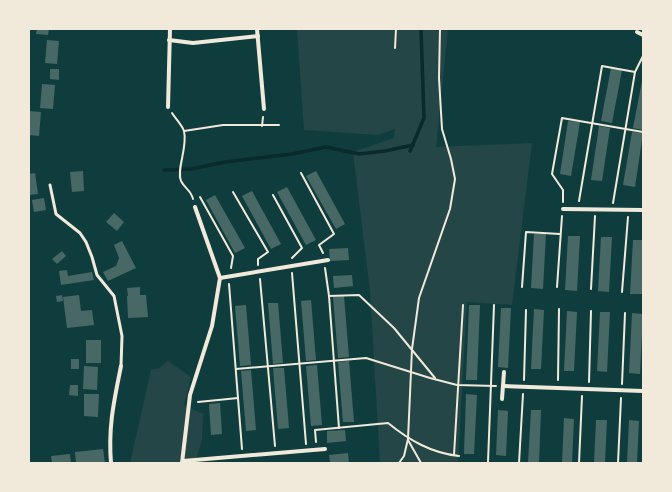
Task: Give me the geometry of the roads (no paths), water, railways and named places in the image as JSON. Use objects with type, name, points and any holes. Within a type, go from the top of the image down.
[{"type":"street","points":[[168,106],[170,29]]},
{"type":"street","points":[[257,29],[264,109]]},
{"type":"street","points":[[637,32],[643,35]]},
{"type":"street","points":[[169,40],[194,42],[258,36]]},
{"type":"street","points":[[195,207],[220,278],[212,326],[189,402],[183,462],[325,449]]},
{"type":"street","points":[[563,210],[643,210]]},
{"type":"street","points":[[220,278],[326,261]]},
{"type":"street","points":[[111,463],[109,440],[110,420],[121,366]]},
{"type":"street","points":[[502,399],[504,372]]},
{"type":"street","points":[[503,386],[643,391]]},
{"type":"lane","points":[[50,185],[56,214],[83,237],[92,257],[97,275],[101,282],[114,296],[122,336],[121,366]]},
{"type":"waterway","points":[[410,151],[424,118],[421,29]]},
{"type":"waterway","points":[[164,170],[191,169],[225,162],[292,154],[326,147],[359,154],[385,151],[413,145]]}]
